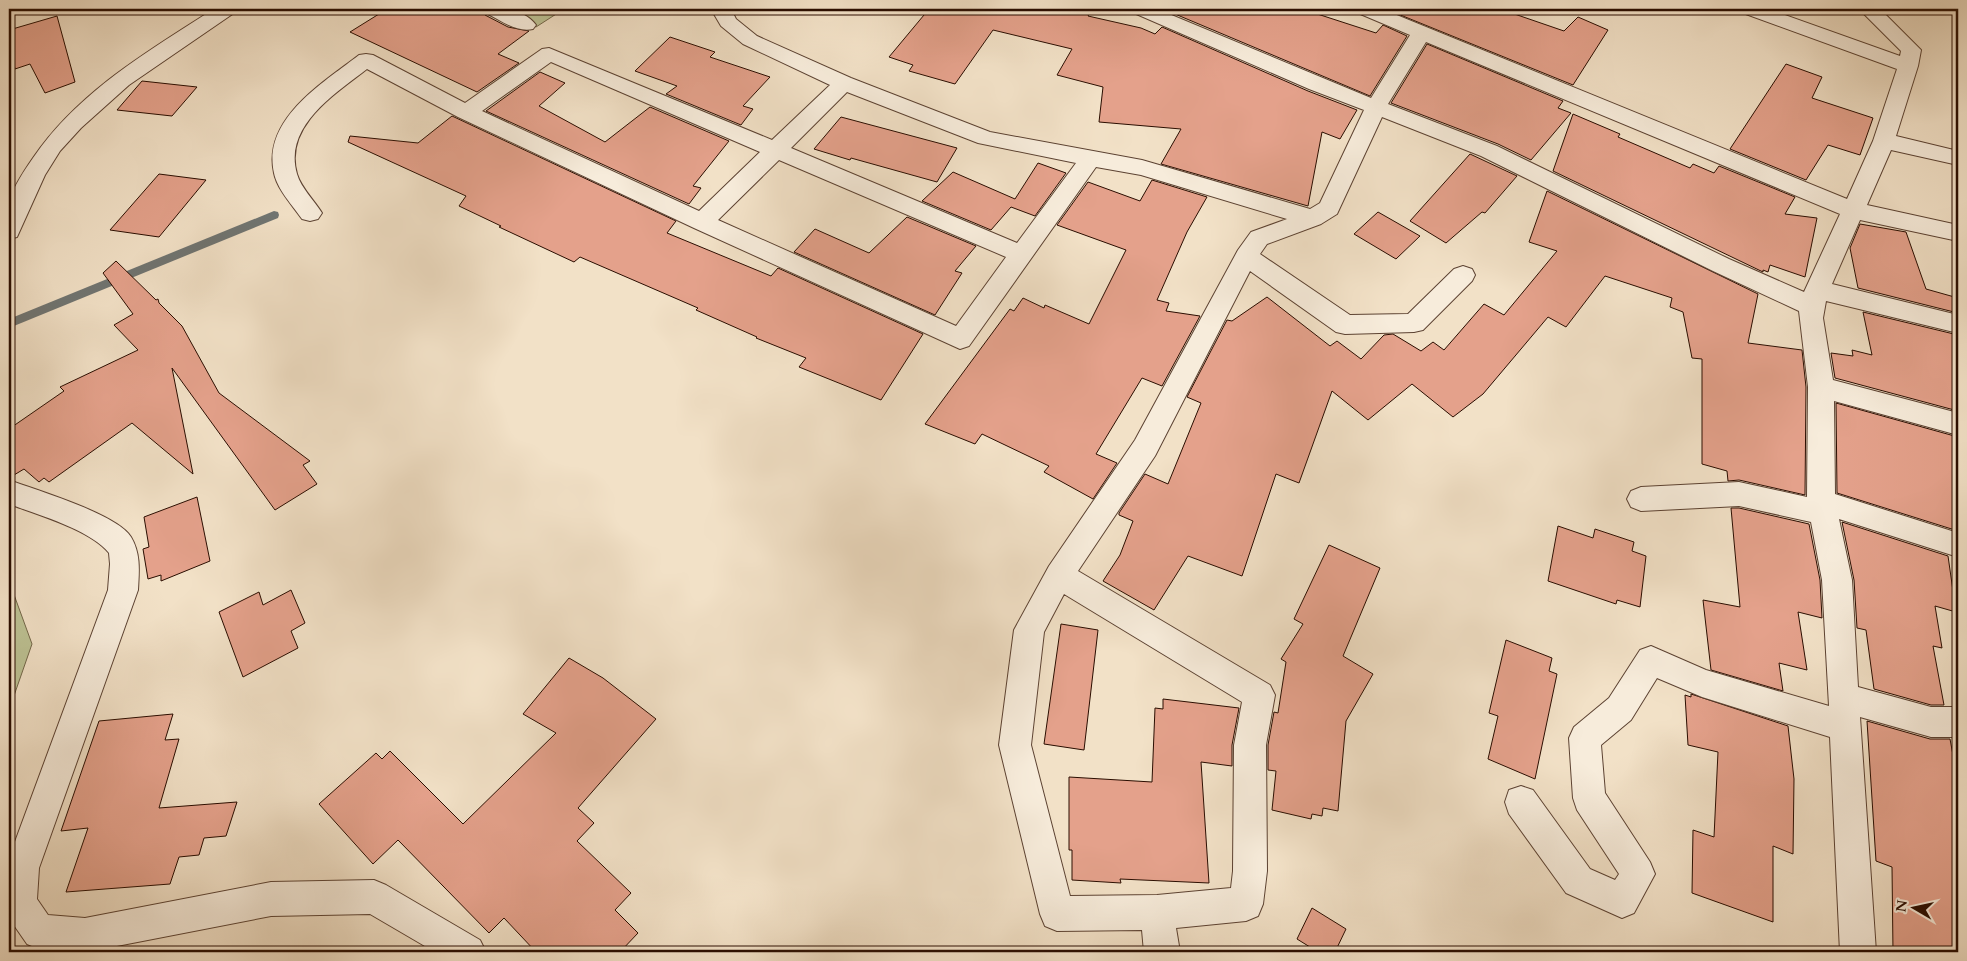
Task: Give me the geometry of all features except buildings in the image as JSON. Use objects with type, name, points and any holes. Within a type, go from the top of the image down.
[{"type":"street","points":[[9,231],[35,172],[58,140],[89,107],[136,70],[227,9]]},
{"type":"street","points":[[493,9],[526,25]]},
{"type":"street","points":[[721,9],[728,22],[750,40],[844,83],[986,138],[1142,168],[1312,218]]},
{"type":"street","points":[[1140,9],[1376,107],[1489,151],[1721,265],[1814,298],[1958,324]]},
{"type":"street","points":[[1366,9],[1852,210],[1958,233]]},
{"type":"street","points":[[1750,9],[1908,66]]},
{"type":"street","points":[[1858,952],[1837,580],[1822,507],[1821,387],[1811,318],[1814,298],[1884,142],[1908,66],[1911,50],[1869,9]]},
{"type":"street","points":[[1059,575],[1259,696],[1250,745],[1250,871],[1246,904],[1157,912],[1057,914],[1015,745],[1029,630],[1059,575],[1145,448],[1246,256],[1259,238],[1312,218],[1329,208],[1376,107],[1422,32]]},
{"type":"street","points":[[466,112],[549,54],[1021,254]]},
{"type":"street","points":[[310,213],[285,175],[283,148],[296,120],[320,97],[366,60],[466,112],[960,339],[1092,158]]},
{"type":"street","points":[[702,222],[844,83]]},
{"type":"street","points":[[1884,142],[1958,158]]},
{"type":"street","points":[[1246,256],[1345,325],[1414,323],[1463,275]]},
{"type":"street","points":[[1821,387],[1958,424]]},
{"type":"street","points":[[9,492],[91,525],[118,542],[125,561],[123,590],[22,868],[19,902],[39,932],[84,935],[271,898],[374,897],[468,952]]},
{"type":"street","points":[[1641,500],[1738,494],[1822,507],[1958,545]]},
{"type":"street","points":[[1521,802],[1578,881],[1622,902],[1638,874],[1589,798],[1585,738],[1620,709],[1651,660],[1702,682],[1843,712],[1931,722],[1958,722]]},
{"type":"street","points":[[1157,912],[1162,952]]},
{"type":"green space","points":[[502,9],[564,9],[536,27]]},
{"type":"green space","points":[[9,581],[32,644],[9,710]]},
{"type":"waterway","points":[[9,324],[274,215]]}]
